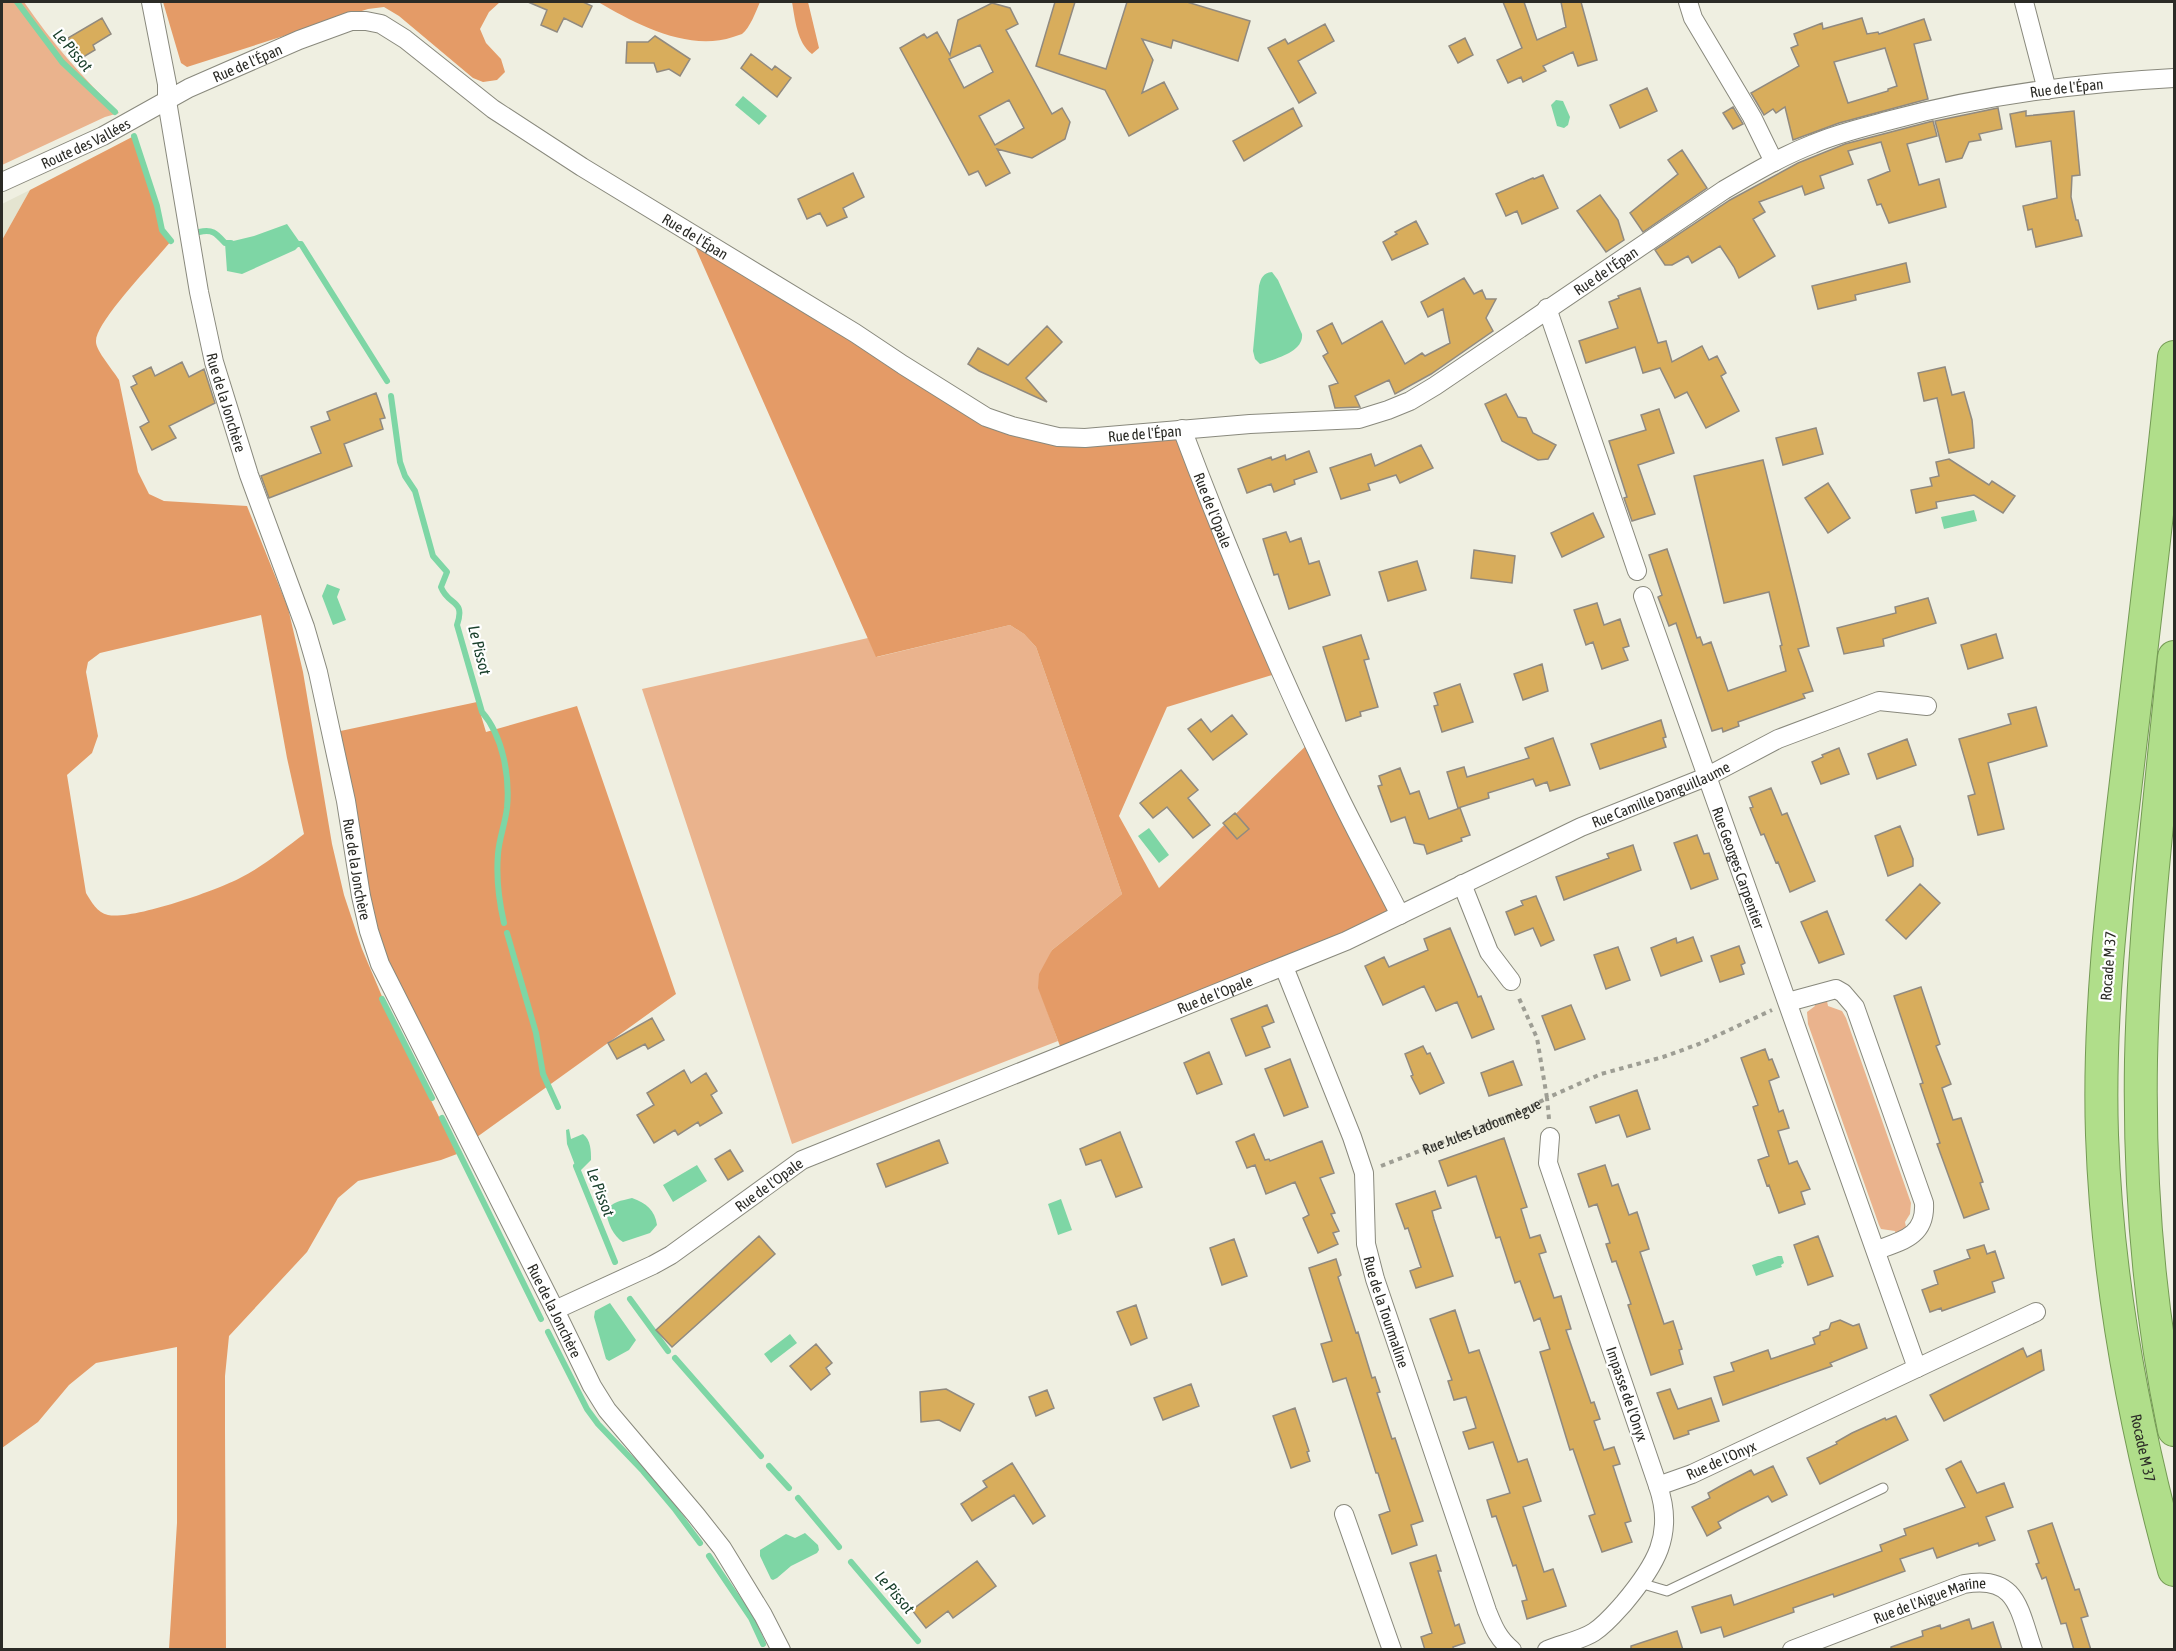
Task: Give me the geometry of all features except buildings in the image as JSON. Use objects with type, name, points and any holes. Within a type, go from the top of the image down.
[{"type":"highway","name":"Rocade M 37","points":[[2175,357],[2116,873],[2103,1042],[2102,1111],[2108,1224],[2134,1408],[2175,1570]]},
{"type":"highway","points":[[2175,657],[2146,959],[2141,1082],[2147,1230],[2162,1359],[2175,1430]]},
{"type":"street","name":"Rue de la Jonchère","points":[[151,2],[167,84],[166,101],[199,292],[214,362],[249,475],[305,627],[318,672],[346,801],[361,896],[380,964],[395,998],[592,1386],[607,1410],[722,1548],[763,1615],[781,1650]]},
{"type":"street","points":[[1688,2],[1693,18],[1752,117],[1774,162]]},
{"type":"street","points":[[2024,2],[2046,90]]},
{"type":"street","name":"Rue de l'Épan","points":[[166,101],[233,68],[332,27],[351,21],[381,24],[405,39],[503,116],[582,167],[855,333],[986,417],[1058,437],[1085,438],[1250,424],[1340,421],[1375,415],[1435,386],[1724,190],[1774,162],[1813,144],[1924,111],[2046,90],[2175,78]]},
{"type":"street","name":"Route des Vallées","points":[[2,182],[103,136],[166,101]]},
{"type":"street","points":[[1547,308],[1637,571]]},
{"type":"street","name":"Rue de l'Opale","points":[[555,1310],[671,1255],[802,1160],[1284,967],[1400,915],[1335,789],[1282,672],[1235,565],[1182,429]]},
{"type":"street","name":"Rue Georges Carpentier","points":[[1643,596],[1917,1368]]},
{"type":"street","name":"Rue Camille Danguillaume","points":[[1400,915],[1581,826],[1706,777],[1778,739],[1879,701],[1927,706]]},
{"type":"street","points":[[1462,884],[1489,952],[1510,981]]},
{"type":"street","name":"Rue de la Tourmaline","points":[[1284,967],[1353,1137],[1364,1173],[1366,1234],[1370,1263],[1486,1611],[1496,1634],[1512,1650]]},
{"type":"street","points":[[1788,1002],[1836,989],[1851,1000],[1924,1203],[1924,1214],[1916,1231],[1907,1239],[1876,1250]]},
{"type":"street","name":"Impasse de l'Onyx","points":[[1550,1137],[1548,1163],[1663,1499],[1664,1531],[1653,1564],[1609,1620],[1596,1641]]},
{"type":"street","points":[[1917,1368],[2036,1312]]},
{"type":"street","name":"Rue de l'Onyx","points":[[1658,1486],[1692,1474],[1917,1368]]},
{"type":"street","points":[[1344,1514],[1392,1650]]},
{"type":"street","name":"Rue de l'Aigue Marine","points":[[1792,1650],[1964,1584],[1982,1581],[2005,1588],[2013,1597],[2019,1607],[2033,1650]]},
{"type":"street","points":[[1547,1650],[1596,1641]]},
{"type":"lane","points":[[1640,1583],[1667,1591],[1883,1488]]},
{"type":"path","name":"Rue Jules Ladoumègue","points":[[1364,1173],[1525,1110],[1547,1098],[1537,1038],[1510,981]]},
{"type":"path","points":[[1547,1098],[1601,1074],[1663,1057],[1699,1044],[1788,1002]]},
{"type":"shaded area","points":[[2,2],[24,2],[68,60],[119,113],[105,117],[2,165]]},
{"type":"shaded area","points":[[163,2],[500,2],[489,12],[480,29],[486,43],[501,59],[505,72],[497,80],[483,82],[473,78],[399,16],[384,7],[368,9],[187,67],[181,63]]},
{"type":"shaded area","points":[[598,2],[760,2],[750,24],[742,34],[716,41],[698,41],[646,27]]},
{"type":"shaded area","points":[[792,2],[808,2],[819,48],[812,54],[800,37]]},
{"type":"shaded area","points":[[743,96],[767,116],[759,125],[735,105]]},
{"type":"shaded area","points":[[1556,100],[1563,101],[1570,117],[1568,125],[1564,128],[1557,126],[1551,105]]},
{"type":"shaded area","points":[[134,136],[157,206],[162,230],[171,241],[116,306],[99,332],[96,345],[119,380],[138,472],[149,494],[164,501],[247,506],[288,608],[303,672],[332,844],[344,895],[362,949],[392,1020],[457,1154],[358,1181],[338,1198],[307,1252],[229,1336],[225,1376],[226,1649],[169,1649],[177,1523],[177,1347],[96,1363],[69,1385],[38,1422],[2,1448],[2,240],[30,190]],"holes":[[[261,615],[287,758],[304,834],[273,858],[228,884],[154,909],[108,915],[95,906],[86,893],[67,775],[92,753],[98,736],[86,672],[88,662],[100,653]]]},
{"type":"shaded area","points":[[30,190],[2,240],[2,204]]},
{"type":"shaded area","points":[[287,224],[301,244],[295,250],[242,274],[227,271],[225,243],[254,236]]},
{"type":"shaded area","points":[[688,231],[903,365],[1033,432],[1182,429],[1282,672],[1167,707],[1119,816],[1159,888],[1313,739],[1400,915],[1063,1054],[1038,988],[1039,974],[1052,950],[1122,894],[1036,647],[1024,634],[1010,625],[876,657]]},
{"type":"shaded area","points":[[1272,272],[1278,280],[1302,334],[1294,350],[1260,364],[1255,359],[1253,351],[1259,286],[1263,276]]},
{"type":"shaded area","points":[[1974,510],[1977,521],[1944,529],[1941,517]]},
{"type":"shaded area","points":[[327,584],[340,589],[337,597],[346,620],[333,625],[322,596]]},
{"type":"shaded area","points":[[1010,625],[1024,634],[1036,647],[1122,894],[1052,950],[1039,988],[1058,1041],[792,1144],[642,689],[868,638],[877,657]]},
{"type":"shaded area","points":[[477,702],[486,732],[577,706],[676,994],[470,1142],[395,998],[361,896],[331,733]]},
{"type":"shaded area","points":[[1149,828],[1169,855],[1159,863],[1138,836]]},
{"type":"shaded area","points":[[1827,1001],[1828,1006],[1842,1011],[1846,1018],[1911,1203],[1910,1214],[1905,1222],[1906,1227],[1896,1235],[1895,1231],[1881,1229],[1879,1225],[1808,1024],[1807,1012],[1815,1006],[1813,1002]]},
{"type":"shaded area","points":[[569,1129],[571,1139],[583,1134],[590,1146],[591,1160],[578,1173],[567,1144],[566,1130]]},
{"type":"shaded area","points":[[697,1165],[707,1181],[673,1202],[663,1185]]},
{"type":"shaded area","points":[[632,1198],[649,1208],[657,1225],[650,1233],[623,1242],[612,1229],[606,1212],[614,1204]]},
{"type":"shaded area","points":[[1061,1199],[1072,1230],[1058,1235],[1048,1204]]},
{"type":"shaded area","points":[[1782,1256],[1784,1263],[1782,1267],[1756,1276],[1752,1265]]},
{"type":"shaded area","points":[[610,1303],[636,1340],[629,1350],[609,1361],[606,1359],[594,1317],[595,1311]]},
{"type":"shaded area","points":[[790,1334],[797,1343],[771,1363],[764,1354]]},
{"type":"shaded area","points":[[805,1533],[818,1545],[817,1553],[791,1566],[777,1578],[771,1579],[760,1556],[760,1550],[786,1534],[795,1538]]},
{"type":"waterway","name":"Le Pissot","points":[[17,2],[62,62],[115,112]]},
{"type":"waterway","name":"Le Pissot","points":[[134,136],[157,206],[162,230],[171,241]]},
{"type":"waterway","name":"Le Pissot","points":[[199,232],[217,234],[225,243],[231,243]]},
{"type":"waterway","name":"Le Pissot","points":[[293,244],[301,244],[387,381]]},
{"type":"waterway","name":"Le Pissot","points":[[391,396],[400,462],[405,476],[415,491],[433,556],[447,572],[441,587],[458,607],[457,625],[482,712],[500,745],[506,770],[508,796],[497,871],[504,923]]},
{"type":"waterway","name":"Le Pissot","points":[[507,933],[536,1033],[543,1074],[558,1107]]},
{"type":"waterway","points":[[382,999],[432,1098]]},
{"type":"waterway","points":[[442,1118],[541,1319]]},
{"type":"waterway","name":"Le Pissot","points":[[576,1166],[615,1262]]},
{"type":"waterway","name":"Le Pissot","points":[[630,1299],[668,1351]]},
{"type":"waterway","points":[[548,1332],[587,1409],[598,1424],[643,1471],[700,1543]]},
{"type":"waterway","name":"Le Pissot","points":[[675,1358],[761,1456]]},
{"type":"waterway","name":"Le Pissot","points":[[769,1466],[789,1488]]},
{"type":"waterway","name":"Le Pissot","points":[[798,1498],[839,1547]]},
{"type":"waterway","points":[[709,1556],[751,1618],[763,1644]]},
{"type":"waterway","name":"Le Pissot","points":[[851,1562],[918,1641]]}]
